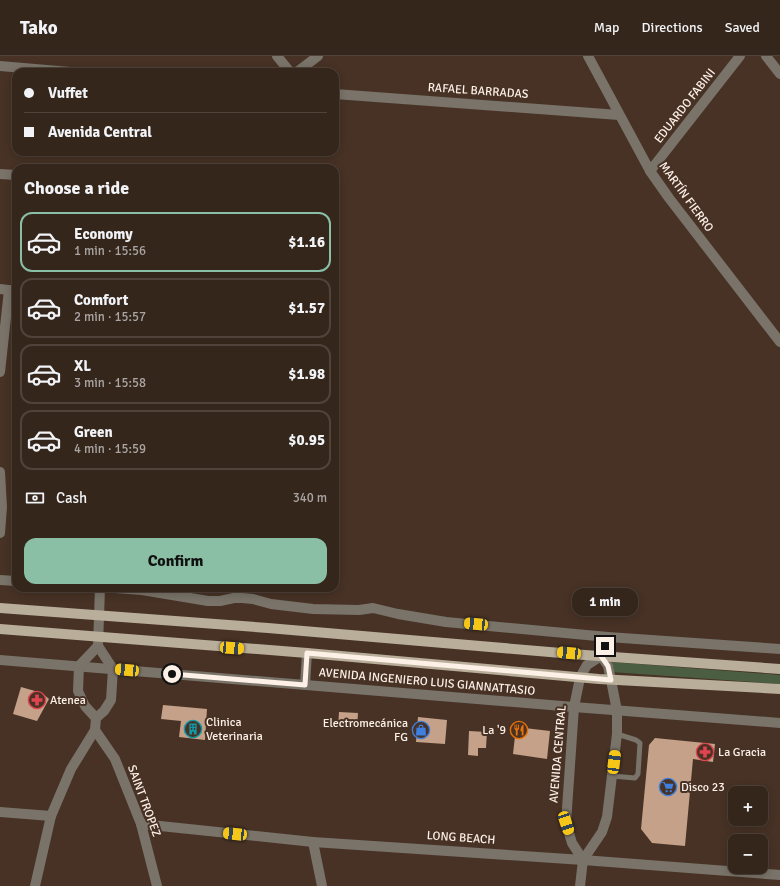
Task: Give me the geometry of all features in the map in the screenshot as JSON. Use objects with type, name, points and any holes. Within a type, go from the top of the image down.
[{"type":"main road","points":[[0,608],[780,669]]},
{"type":"main road","name":"AVENIDA INGENIERO LUIS GIANNATTASIO","points":[[0,629],[98,642],[307,653],[580,678],[780,689]]},
{"type":"street","points":[[277,56],[287,68]]},
{"type":"street","points":[[302,68],[318,56]]},
{"type":"street","name":"MARTÍN FIERRO","points":[[588,56],[650,171],[669,198],[780,342]]},
{"type":"street","name":"EDUARDO FABINI","points":[[650,171],[740,56]]},
{"type":"street","points":[[766,56],[780,74]]},
{"type":"street","points":[[0,66],[23,68]]},
{"type":"street","name":"RAFAEL BARRADAS","points":[[339,94],[619,115]]},
{"type":"street","points":[[0,174],[12,175]]},
{"type":"street","points":[[0,372],[8,290]]},
{"type":"street","points":[[0,472],[2,507],[0,533]]},
{"type":"street","points":[[0,580],[12,581]]},
{"type":"street","points":[[35,886],[51,816],[71,769],[95,730],[96,718],[104,711],[111,700],[113,669],[98,642],[100,592]]},
{"type":"street","points":[[158,592],[208,601],[242,598],[270,604],[313,609],[359,610],[373,608],[446,622],[608,637],[780,649]]},
{"type":"street","points":[[580,886],[583,860],[602,832],[607,817],[617,734],[617,711],[611,680],[608,666],[601,656],[608,637]]},
{"type":"street","points":[[96,718],[85,706],[78,692],[79,666],[98,642]]},
{"type":"street","points":[[305,685],[307,653]]},
{"type":"street","name":"AVENIDA CENTRAL","points":[[583,860],[572,843],[566,823],[574,707],[580,678],[587,665],[601,656]]},
{"type":"street","name":"AVENIDA INGENIERO LUIS GIANNATTASIO","points":[[0,660],[780,723]]},
{"type":"street","name":"SAINT TROPEZ","points":[[95,730],[115,759],[141,824],[157,886]]},
{"type":"street","points":[[0,812],[51,816]]},
{"type":"street","name":"LONG BEACH","points":[[141,824],[314,842],[780,875]]},
{"type":"street","points":[[314,842],[322,886]]},
{"type":"lane","points":[[612,776],[635,778],[638,774],[640,743],[636,740],[617,734]]},
{"type":"green space","points":[[612,662],[780,675],[780,684],[611,672],[608,664]]},
{"type":"building","points":[[21,687],[42,693],[49,699],[37,721],[13,714]]},
{"type":"building","name":"Clinica Veterinaria","points":[[163,705],[207,709],[205,740],[179,737],[181,721],[161,719]]},
{"type":"building","points":[[339,712],[358,713],[357,728],[338,727]]},
{"type":"building","points":[[418,717],[447,720],[445,744],[416,742]]},
{"type":"building","points":[[516,727],[550,731],[547,759],[513,754]]},
{"type":"building","points":[[469,731],[487,732],[486,748],[478,748],[478,756],[468,755]]},
{"type":"building","name":"Disco 23","points":[[655,738],[715,744],[713,762],[693,759],[685,846],[652,843],[641,829],[649,745]]},
{"type":"place","name":"Atenea","points":[[37,700]]},
{"type":"place","name":"Clinica Veterinaria","points":[[193,729]]},
{"type":"place","name":"Electromecánica FG","points":[[421,730]]},
{"type":"place","name":"La '9","points":[[519,730]]},
{"type":"place","name":"La Gracia","points":[[705,752]]},
{"type":"place","name":"Disco 23","points":[[668,787]]},
{"type":"route","points":[[172,674],[305,685],[307,653],[611,680],[608,666],[601,656],[605,646]]}]
